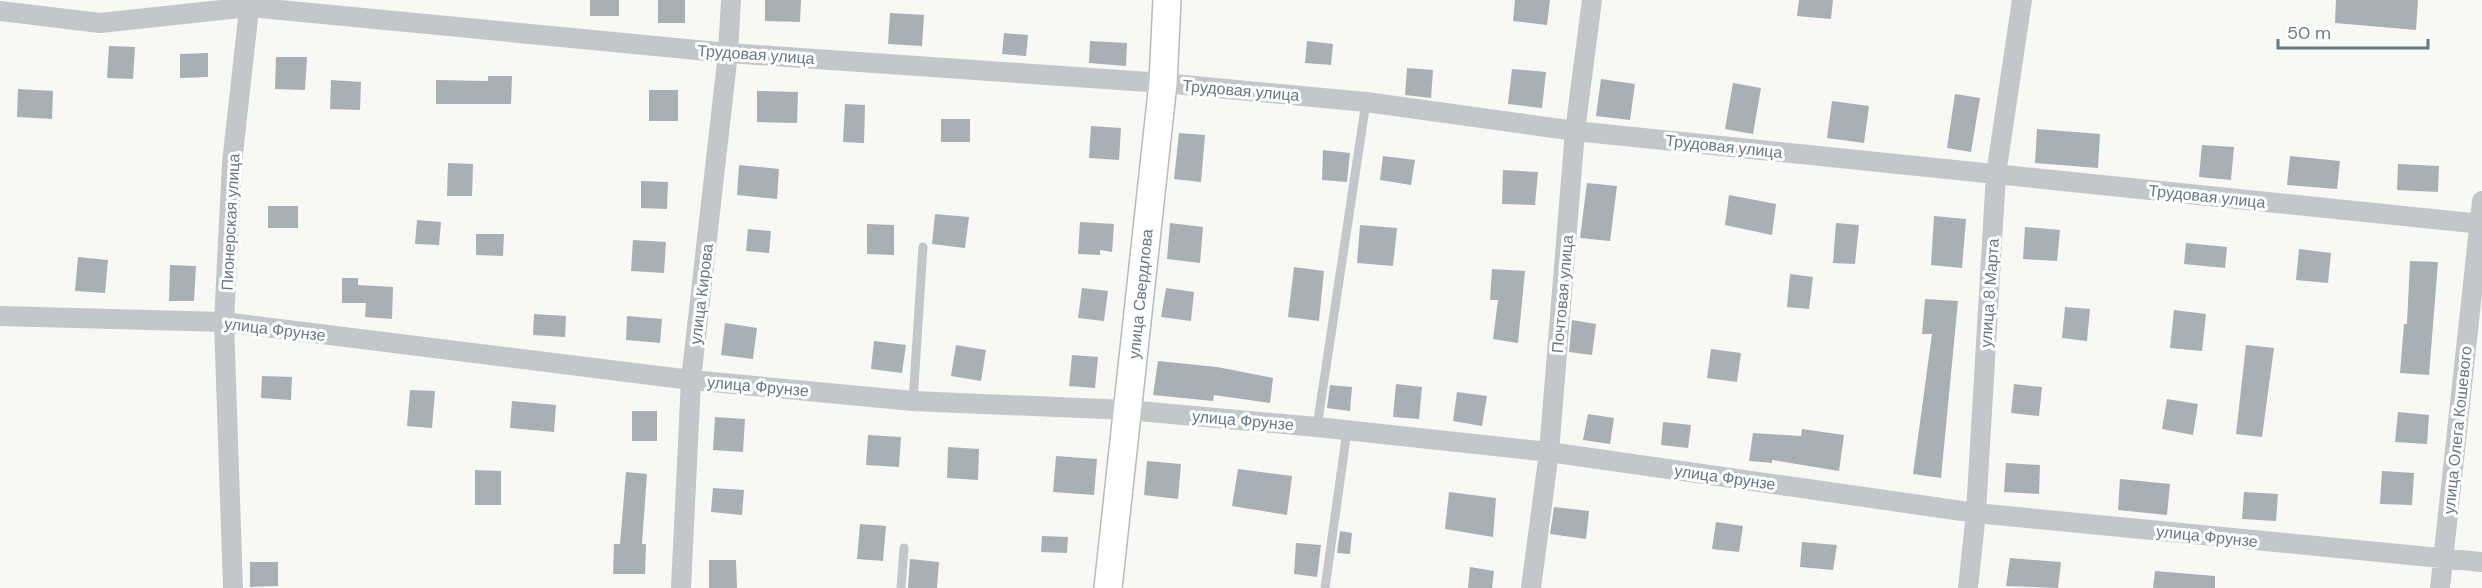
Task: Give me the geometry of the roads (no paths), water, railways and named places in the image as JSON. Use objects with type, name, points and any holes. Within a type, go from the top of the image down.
[{"type":"street","name":"улица Кирова","points":[[681,588],[691,380],[728,53],[731,0]]},
{"type":"street","name":"улица Свердлова","points":[[1108,588],[1163,83],[1167,0]]},
{"type":"street","name":"Почтовая улица","points":[[1531,588],[1549,452],[1575,131],[1592,0]]},
{"type":"street","name":"улица 8 Марта","points":[[1968,588],[1976,513],[1996,174],[2022,0]]},
{"type":"street","name":"Трудовая улица","points":[[0,11],[100,23],[250,4],[728,53],[1163,83],[1366,102],[1575,131],[2481,224]]},
{"type":"street","name":"Пионерская улица","points":[[233,588],[224,322],[232,163],[250,4]]},
{"type":"street","name":"улица Олега Кошевого","points":[[2440,588],[2482,201]]},
{"type":"street","name":"улица Фрунзе","points":[[0,316],[224,322],[691,380],[913,401],[1127,410],[1317,427],[1549,452],[1976,513],[2482,562]]},
{"type":"lane","points":[[1317,427],[1366,102]]},
{"type":"lane","points":[[913,401],[923,247]]},
{"type":"lane","points":[[1325,588],[1347,431]]},
{"type":"lane","points":[[901,588],[904,548]]}]
